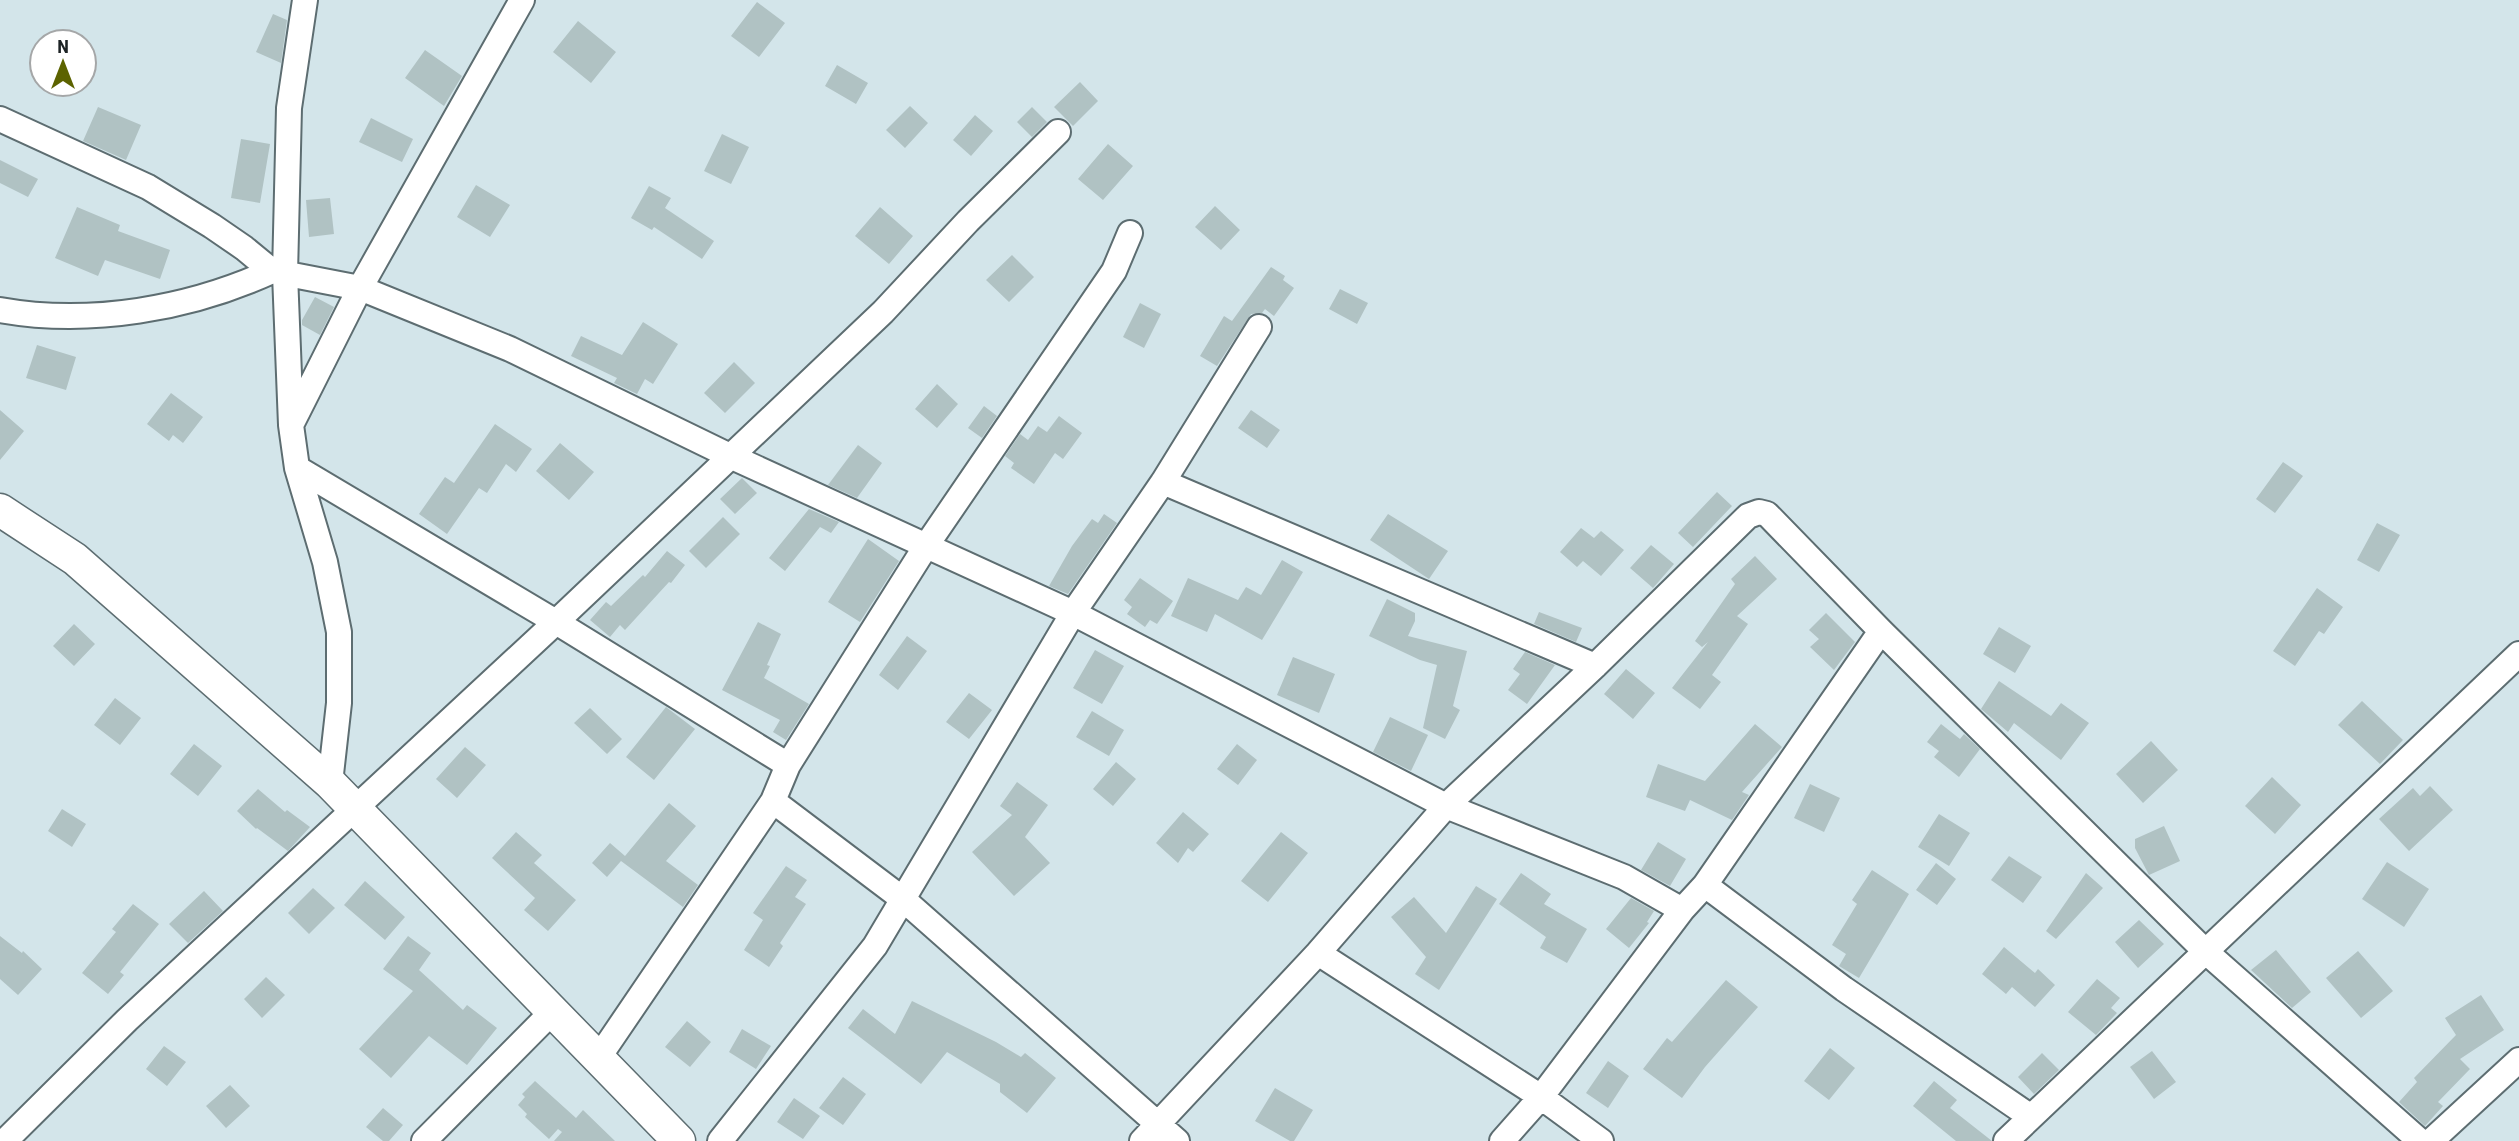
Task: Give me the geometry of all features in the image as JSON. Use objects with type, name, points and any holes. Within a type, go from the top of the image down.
[{"type":"street","points":[[304,0],[289,108],[278,273],[297,468],[326,562],[339,632],[339,703],[330,783]]},
{"type":"street","points":[[291,425],[360,288],[522,0]]},
{"type":"street","points":[[0,119],[148,187],[212,226],[278,273],[360,288],[510,348],[730,456],[1073,613],[1446,806],[1624,877],[1682,910]]},
{"type":"street","points":[[5,1141],[127,1020],[556,622],[883,312],[968,221],[1058,132]]},
{"type":"street","points":[[598,1057],[773,801],[788,765],[926,547],[1114,271],[1130,233]]},
{"type":"street","points":[[0,310],[30,315],[111,315],[188,301],[278,273]]},
{"type":"street","points":[[720,1141],[875,946],[1073,613],[1163,482],[1259,327]]},
{"type":"street","points":[[297,468],[556,622],[788,765]]},
{"type":"street","points":[[1163,482],[1595,666]]},
{"type":"street","points":[[0,510],[75,559],[330,783],[679,1141]]},
{"type":"street","points":[[1149,1133],[1318,953],[1446,806],[1755,512],[1767,514],[1881,631],[2205,951],[2420,1141]]},
{"type":"street","points":[[1502,1141],[1541,1097],[1682,910],[1705,885],[1881,631]]},
{"type":"street","points":[[2006,1141],[2519,654]]},
{"type":"street","points":[[773,801],[904,901],[1149,1133],[1177,1141]]},
{"type":"street","points":[[1705,885],[1844,989],[2031,1117]]},
{"type":"street","points":[[1318,953],[1541,1097],[1601,1141]]},
{"type":"street","points":[[424,1141],[553,1011]]},
{"type":"street","points":[[2431,1141],[2519,1060]]},
{"type":"building","points":[[757,2],[785,23],[759,57],[731,36]]},
{"type":"building","points":[[273,14],[287,20],[281,63],[256,52]]},
{"type":"building","points":[[578,21],[616,52],[591,83],[553,52]]},
{"type":"building","points":[[425,50],[462,76],[444,106],[405,78]]},
{"type":"building","points":[[837,65],[868,83],[856,104],[825,86]]},
{"type":"building","points":[[1080,82],[1098,101],[1073,126],[1054,107]]},
{"type":"building","points":[[910,106],[928,123],[905,148],[886,130]]},
{"type":"building","points":[[98,107],[141,125],[126,160],[83,141]]},
{"type":"building","points":[[1032,107],[1047,122],[1032,137],[1017,122]]},
{"type":"building","points":[[975,115],[993,131],[971,156],[953,140]]},
{"type":"building","points":[[371,118],[413,139],[402,162],[359,142]]},
{"type":"building","points":[[722,134],[749,147],[731,184],[704,171]]},
{"type":"building","points":[[241,139],[270,144],[260,203],[231,198]]},
{"type":"building","points":[[1108,144],[1133,166],[1103,200],[1078,179]]},
{"type":"building","points":[[0,160],[38,179],[28,197],[0,183]]},
{"type":"building","points":[[476,185],[510,205],[490,237],[457,217]]},
{"type":"building","points":[[649,186],[671,198],[665,208],[714,241],[702,259],[654,227],[652,230],[631,218]]},
{"type":"building","points":[[330,198],[334,234],[309,237],[306,200]]},
{"type":"building","points":[[1215,206],[1240,230],[1221,250],[1195,227]]},
{"type":"building","points":[[77,207],[120,225],[118,231],[170,250],[160,279],[105,260],[98,276],[55,258]]},
{"type":"building","points":[[880,207],[913,236],[889,264],[855,236]]},
{"type":"building","points":[[1012,255],[1034,277],[1009,302],[986,280]]},
{"type":"building","points":[[1271,267],[1285,276],[1283,280],[1294,288],[1274,316],[1265,309],[1262,313],[1251,314],[1217,366],[1200,356],[1224,316],[1232,321]]},
{"type":"building","points":[[1340,289],[1368,303],[1357,324],[1329,309]]},
{"type":"building","points":[[315,297],[334,307],[320,335],[302,325],[302,320]]},
{"type":"building","points":[[1140,303],[1161,314],[1144,348],[1123,337]]},
{"type":"building","points":[[643,322],[678,344],[653,384],[645,379],[637,394],[614,383],[617,378],[571,356],[581,336],[622,355]]},
{"type":"building","points":[[37,345],[76,357],[66,390],[26,378]]},
{"type":"building","points":[[734,362],[755,383],[725,413],[704,393]]},
{"type":"building","points":[[937,384],[958,404],[937,428],[915,409]]},
{"type":"building","points":[[171,393],[203,417],[183,443],[173,435],[169,441],[147,424]]},
{"type":"building","points":[[984,406],[997,416],[982,438],[968,428]]},
{"type":"building","points":[[0,410],[24,431],[0,460]]},
{"type":"building","points":[[1251,410],[1280,430],[1267,448],[1238,428]]},
{"type":"building","points":[[1059,416],[1082,433],[1063,459],[1055,453],[1034,484],[1011,468],[1014,463],[1005,456],[1020,434],[1028,440],[1038,426],[1047,432]]},
{"type":"building","points":[[495,424],[532,449],[516,472],[506,464],[487,493],[479,488],[447,534],[419,514],[445,477],[454,483]]},
{"type":"building","points":[[560,443],[594,472],[569,500],[536,471]]},
{"type":"building","points":[[858,445],[882,463],[857,498],[828,485]]},
{"type":"building","points":[[2283,462],[2303,476],[2275,513],[2256,499]]},
{"type":"building","points":[[742,478],[757,493],[735,514],[720,499]]},
{"type":"building","points":[[1717,492],[1732,506],[1693,547],[1678,533]]},
{"type":"building","points":[[809,509],[839,522],[831,533],[820,527],[785,571],[769,558]]},
{"type":"building","points":[[1104,514],[1117,523],[1068,594],[1049,586],[1072,546],[1092,519],[1098,523]]},
{"type":"building","points":[[1388,514],[1448,551],[1429,579],[1370,540]]},
{"type":"building","points":[[723,517],[740,534],[706,568],[689,551]]},
{"type":"building","points":[[2377,523],[2400,535],[2379,572],[2357,560]]},
{"type":"building","points":[[1581,528],[1594,538],[1601,531],[1624,550],[1601,576],[1583,561],[1577,567],[1560,552]]},
{"type":"building","points":[[868,539],[899,561],[860,622],[828,602]]},
{"type":"building","points":[[1651,545],[1674,564],[1653,588],[1630,568]]},
{"type":"building","points":[[667,551],[685,565],[625,630],[620,625],[610,637],[590,620],[606,602],[611,606],[643,575],[645,577]]},
{"type":"building","points":[[1755,556],[1777,579],[1737,616],[1748,624],[1712,675],[1721,682],[1700,709],[1672,688],[1708,642],[1702,647],[1695,641],[1735,584],[1731,579]]},
{"type":"building","points":[[1282,560],[1303,572],[1262,640],[1215,614],[1207,632],[1171,616],[1188,578],[1238,600],[1246,587],[1261,595]]},
{"type":"building","points":[[1140,578],[1173,601],[1157,624],[1150,620],[1145,627],[1127,614],[1132,607],[1124,600]]},
{"type":"building","points":[[2317,588],[2343,607],[2324,634],[2319,631],[2295,666],[2273,651]]},
{"type":"building","points":[[1387,599],[1415,613],[1415,621],[1408,636],[1467,651],[1453,706],[1460,710],[1445,739],[1423,728],[1437,665],[1369,636]]},
{"type":"building","points":[[1539,612],[1582,628],[1576,642],[1534,624]]},
{"type":"building","points":[[1826,613],[1855,642],[1834,670],[1810,647],[1819,639],[1809,630]]},
{"type":"building","points":[[758,622],[781,634],[764,678],[809,704],[786,740],[773,732],[780,720],[722,690]]},
{"type":"building","points":[[74,624],[95,644],[74,666],[53,646]]},
{"type":"building","points":[[1999,627],[2031,646],[2015,673],[1983,654]]},
{"type":"building","points":[[907,636],[927,651],[898,690],[879,675]]},
{"type":"building","points":[[1095,650],[1124,666],[1102,704],[1073,688]]},
{"type":"building","points":[[1525,652],[1555,665],[1527,704],[1508,690],[1520,674],[1513,669]]},
{"type":"building","points":[[1293,657],[1335,674],[1319,713],[1277,695]]},
{"type":"building","points":[[1626,669],[1655,693],[1633,719],[1604,694]]},
{"type":"building","points":[[1999,681],[2051,716],[2061,703],[2089,723],[2061,760],[2014,723],[2008,732],[1981,709]]},
{"type":"building","points":[[969,693],[992,710],[969,739],[946,722]]},
{"type":"building","points":[[115,698],[141,718],[120,745],[94,725]]},
{"type":"building","points":[[2362,701],[2403,740],[2380,764],[2338,725]]},
{"type":"building","points":[[666,707],[695,729],[654,780],[626,757]]},
{"type":"building","points":[[590,708],[622,739],[607,754],[574,723]]},
{"type":"building","points":[[1092,711],[1124,730],[1109,756],[1076,737]]},
{"type":"building","points":[[1390,717],[1428,735],[1411,771],[1373,752]]},
{"type":"building","points":[[1755,724],[1782,747],[1742,792],[1749,795],[1732,820],[1690,800],[1685,811],[1646,797],[1658,764],[1705,781]]},
{"type":"building","points":[[1941,724],[1960,739],[1964,734],[1980,749],[1959,777],[1934,757],[1939,751],[1927,742]]},
{"type":"building","points":[[2151,741],[2178,770],[2143,803],[2116,774]]},
{"type":"building","points":[[194,744],[222,766],[198,796],[170,774]]},
{"type":"building","points":[[1237,744],[1257,760],[1238,785],[1217,769]]},
{"type":"building","points":[[465,747],[486,765],[457,798],[436,779]]},
{"type":"building","points":[[1116,762],[1136,779],[1113,806],[1093,789]]},
{"type":"building","points":[[2272,777],[2301,805],[2275,834],[2245,806]]},
{"type":"building","points":[[1017,782],[1048,805],[1025,837],[1050,863],[1014,896],[972,852],[1012,815],[1000,806]]},
{"type":"building","points":[[1810,784],[1840,798],[1824,832],[1794,818]]},
{"type":"building","points":[[2430,786],[2453,810],[2409,851],[2379,819],[2413,788],[2420,796]]},
{"type":"building","points":[[258,789],[285,812],[287,810],[310,827],[288,851],[256,829],[237,811]]},
{"type":"building","points":[[669,803],[696,826],[666,861],[698,885],[683,907],[621,861],[607,877],[592,863],[610,843],[625,856]]},
{"type":"building","points":[[62,809],[86,824],[72,847],[48,831]]},
{"type":"building","points":[[1183,812],[1209,834],[1193,852],[1188,848],[1178,863],[1156,843]]},
{"type":"building","points":[[1939,814],[1970,833],[1949,866],[1918,847]]},
{"type":"building","points":[[2164,826],[2180,861],[2149,875],[2135,848],[2135,839]]},
{"type":"building","points":[[516,832],[542,855],[534,863],[576,900],[548,931],[524,910],[535,898],[492,858]]},
{"type":"building","points":[[1281,832],[1308,853],[1268,902],[1241,881]]},
{"type":"building","points":[[1658,842],[1686,859],[1670,886],[1641,870]]},
{"type":"building","points":[[2009,856],[2042,877],[2023,903],[1991,880]]},
{"type":"building","points":[[2387,862],[2429,889],[2404,927],[2362,899]]},
{"type":"building","points":[[1936,863],[1956,879],[1937,905],[1916,890]]},
{"type":"building","points":[[786,866],[807,880],[795,897],[806,904],[780,943],[783,946],[769,967],[744,950],[763,920],[753,913]]},
{"type":"building","points":[[1872,870],[1909,894],[1859,978],[1839,966],[1846,954],[1832,945],[1857,904],[1852,900]]},
{"type":"building","points":[[1521,873],[1551,894],[1544,904],[1587,929],[1567,963],[1540,948],[1546,937],[1499,904]]},
{"type":"building","points":[[2086,873],[2103,888],[2056,939],[2046,931]]},
{"type":"building","points":[[365,881],[405,917],[385,940],[344,905]]},
{"type":"building","points":[[1476,886],[1497,899],[1439,990],[1415,974],[1426,957],[1391,917],[1414,897],[1446,933]]},
{"type":"building","points":[[313,888],[335,908],[309,934],[288,913]]},
{"type":"building","points":[[204,891],[223,911],[188,943],[169,924]]},
{"type":"building","points":[[1631,898],[1654,911],[1647,922],[1649,923],[1629,948],[1606,929]]},
{"type":"building","points":[[133,904],[159,924],[120,972],[124,975],[108,994],[82,973],[116,932],[112,929]]},
{"type":"building","points":[[2139,920],[2164,944],[2138,968],[2115,942]]},
{"type":"building","points":[[0,936],[22,953],[23,951],[42,969],[18,995],[0,979]]},
{"type":"building","points":[[408,936],[431,953],[419,970],[463,1010],[467,1005],[497,1028],[467,1065],[429,1036],[391,1078],[359,1049],[413,991],[383,969]]},
{"type":"building","points":[[2004,947],[2035,973],[2038,969],[2055,985],[2035,1007],[2012,987],[2006,994],[1982,974]]},
{"type":"building","points":[[2276,950],[2311,992],[2292,1008],[2251,970]]},
{"type":"building","points":[[2358,951],[2393,991],[2361,1018],[2326,978]]},
{"type":"building","points":[[266,977],[285,995],[262,1018],[244,999]]},
{"type":"building","points":[[2097,979],[2120,998],[2111,1008],[2117,1013],[2096,1035],[2068,1012]]},
{"type":"building","points":[[1726,980],[1758,1007],[1705,1067],[1682,1098],[1643,1069],[1667,1038],[1672,1042]]},
{"type":"building","points":[[2481,995],[2504,1030],[2460,1059],[2470,1069],[2438,1102],[2443,1106],[2425,1126],[2399,1102],[2417,1082],[2414,1078],[2456,1035],[2445,1018]]},
{"type":"building","points":[[912,1001],[1021,1057],[1025,1053],[1056,1078],[1027,1113],[1000,1092],[1000,1084],[947,1052],[921,1084],[848,1028],[863,1009],[895,1034]]},
{"type":"building","points":[[687,1021],[711,1042],[690,1067],[665,1047]]},
{"type":"building","points":[[742,1029],[771,1046],[756,1069],[729,1052]]},
{"type":"building","points":[[164,1046],[186,1062],[167,1086],[146,1069]]},
{"type":"building","points":[[1830,1048],[1855,1068],[1829,1100],[1804,1081]]},
{"type":"building","points":[[2152,1051],[2176,1082],[2154,1099],[2130,1067]]},
{"type":"building","points":[[2042,1053],[2059,1070],[2034,1094],[2018,1077]]},
{"type":"building","points":[[1608,1061],[1629,1076],[1608,1108],[1586,1093]]},
{"type":"building","points":[[843,1077],[866,1094],[843,1125],[819,1108]]},
{"type":"building","points":[[535,1081],[576,1118],[583,1110],[615,1141],[554,1141],[562,1132],[558,1129],[549,1139],[525,1117],[527,1114],[518,1105],[525,1097],[522,1094]]},
{"type":"building","points":[[1934,1081],[1957,1100],[1950,1108],[1992,1141],[1956,1141],[1913,1106]]},
{"type":"building","points":[[230,1085],[250,1106],[226,1128],[206,1106]]},
{"type":"building","points":[[1275,1088],[1313,1110],[1294,1141],[1255,1121]]},
{"type":"building","points":[[794,1098],[820,1116],[803,1139],[777,1122]]},
{"type":"building","points":[[383,1108],[403,1125],[389,1141],[383,1141],[366,1127]]}]
